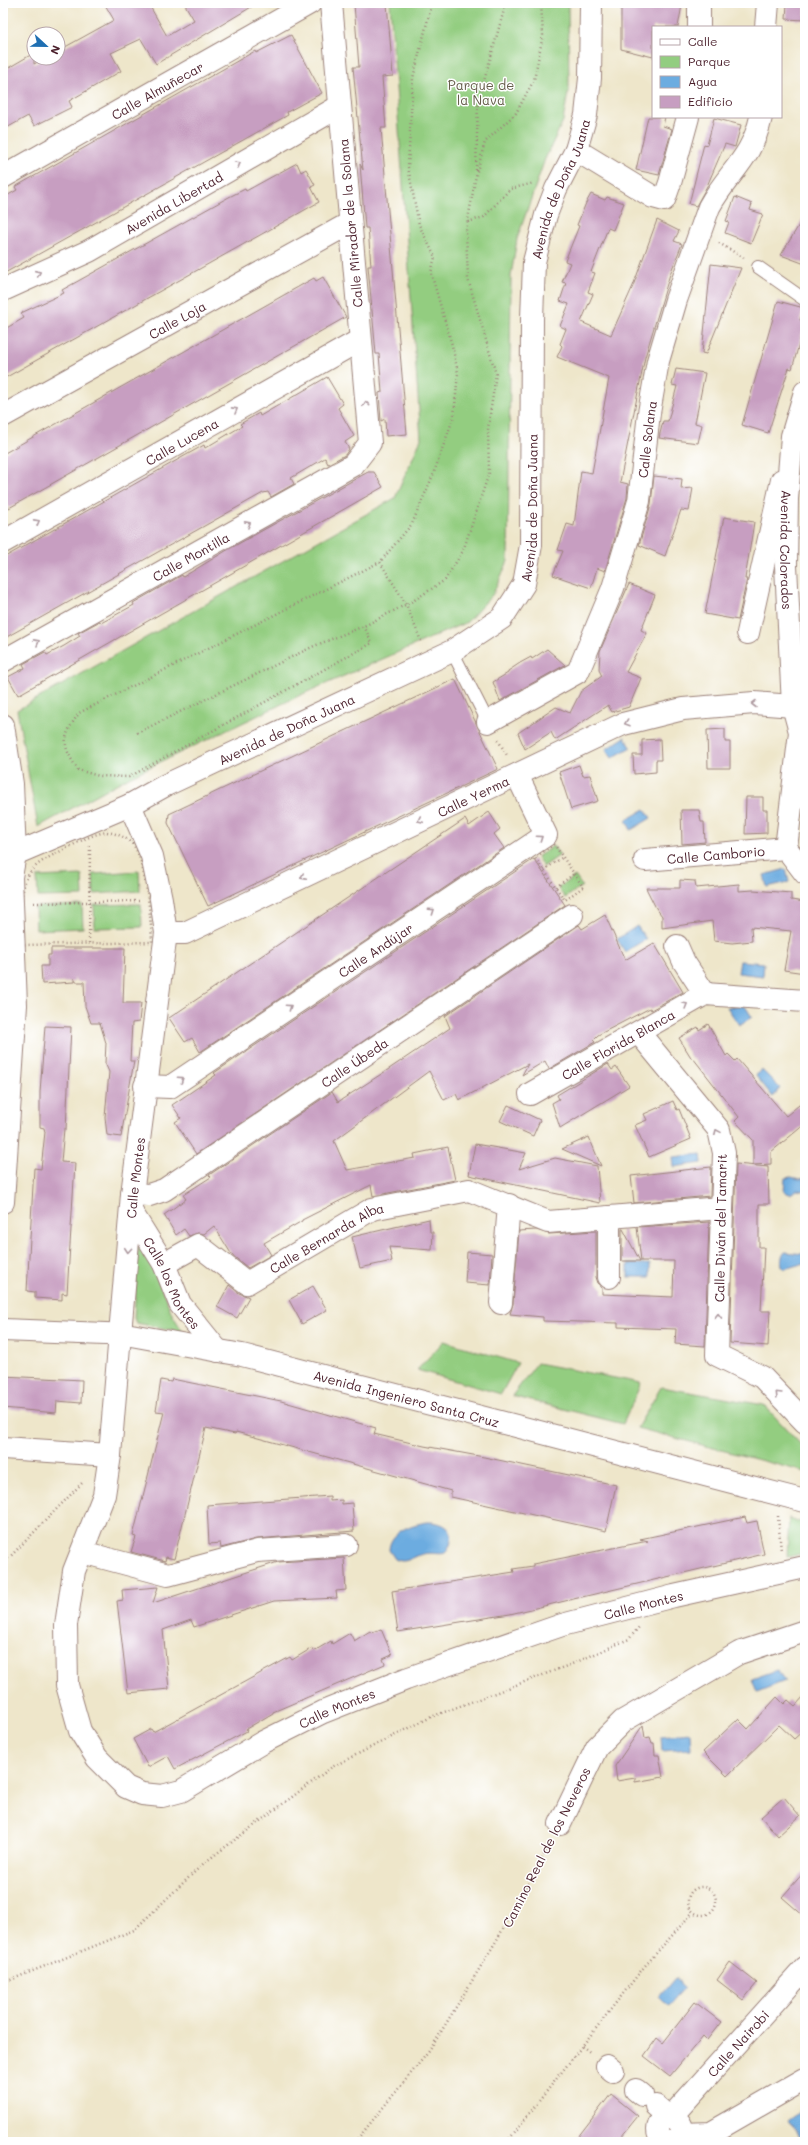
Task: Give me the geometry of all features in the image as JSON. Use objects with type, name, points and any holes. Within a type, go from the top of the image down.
[{"type":"street","name":"Calle Almuñecar","points":[[3,177],[310,3]]},
{"type":"street","name":"Calle Mirador de la Solana","points":[[331,3],[370,443]]},
{"type":"street","name":"Avenida de Doña Juana","points":[[15,854],[130,805],[166,785],[452,651],[502,618],[524,584],[531,545],[532,334],[534,262],[546,215],[556,189],[576,150],[586,115],[590,78],[591,3]]},
{"type":"street","points":[[699,3],[699,26]]},
{"type":"street","points":[[766,26],[768,3]]},
{"type":"street","name":"Avenida Libertad","points":[[3,290],[89,251],[340,106]]},
{"type":"street","points":[[576,150],[653,197],[664,200],[670,184],[688,118]]},
{"type":"street","name":"Calle Solana","points":[[488,722],[578,672],[613,588],[640,501],[649,413],[658,361],[676,300],[693,229],[709,207],[716,194],[750,151],[761,118]]},
{"type":"street","name":"Calle Loja","points":[[3,416],[350,223]]},
{"type":"street","name":"Calle Lucena","points":[[3,542],[360,340]]},
{"type":"street","name":"Avenida Colorados","points":[[748,633],[792,436],[805,392]]},
{"type":"street","name":"Avenida Colorados","points":[[786,848],[797,810],[800,732],[793,706],[786,566],[792,436]]},
{"type":"street","name":"Calle Montilla","points":[[3,660],[354,465],[370,443]]},
{"type":"street","points":[[793,706],[805,658]]},
{"type":"street","name":"Calle Yerma","points":[[166,934],[185,933],[623,724],[646,717],[683,710],[754,703],[793,706]]},
{"type":"street","points":[[3,725],[12,784],[15,854],[7,878],[10,1005],[3,1202]]},
{"type":"street","name":"Calle Andújar","points":[[145,1086],[170,1087],[546,835],[517,775]]},
{"type":"street","name":"Calle Montes","points":[[130,805],[152,856],[161,898],[166,934],[131,1202],[109,1463],[104,1495],[74,1571],[66,1625],[67,1685],[80,1731],[97,1758],[126,1787],[142,1794],[162,1796],[181,1792],[263,1742],[323,1712],[406,1678],[562,1625],[662,1599],[805,1567]]},
{"type":"street","points":[[786,848],[805,873]]},
{"type":"street","name":"Calle Camborio","points":[[645,860],[786,848]]},
{"type":"street","name":"Calle Úbeda","points":[[131,1202],[164,1190],[572,915]]},
{"type":"street","points":[[677,946],[684,962],[705,994],[805,1001]]},
{"type":"street","name":"Calle Florida Blanca","points":[[530,1094],[705,994]]},
{"type":"street","name":"Calle Diván del Tamarit","points":[[639,1032],[719,1130],[724,1154],[717,1355],[762,1377],[805,1422]]},
{"type":"street","name":"Calle Bernarda Alba","points":[[164,1264],[198,1245],[247,1283],[372,1209],[469,1190],[548,1222],[721,1208]]},
{"type":"street","name":"Calle los Montes","points":[[131,1202],[164,1264],[180,1304],[218,1351]]},
{"type":"street","points":[[501,1303],[509,1205]]},
{"type":"street","points":[[609,1217],[609,1277]]},
{"type":"street","name":"Avenida Ingeniero Santa Cruz","points":[[3,1330],[120,1334],[249,1357],[805,1501]]},
{"type":"street","points":[[3,1448],[109,1463]]},
{"type":"street","points":[[82,1552],[168,1575],[257,1551],[346,1545]]},
{"type":"street","name":"Camino Real de los Neveros","points":[[560,1824],[597,1747],[623,1721],[739,1653],[805,1631]]},
{"type":"street","name":"Calle Nairobi","points":[[637,2095],[805,1968]]},
{"type":"street","name":"Calle Nairobi","points":[[637,2095],[805,1989]]},
{"type":"street","points":[[637,2095],[711,2133],[805,2079]]},
{"type":"lane","points":[[758,267],[805,300]]},
{"type":"lane","points":[[452,651],[488,722]]},
{"type":"path","points":[[364,626],[372,643],[129,777],[99,776],[78,770],[67,753],[66,733],[79,713],[380,562],[412,524],[430,482],[454,416],[458,373],[452,345],[431,273],[435,257],[419,225],[408,167],[413,78],[432,3]]},
{"type":"path","points":[[476,175],[478,102],[506,3]]},
{"type":"path","points":[[137,733],[314,646],[364,626],[406,604],[445,580],[464,551],[489,473],[488,428],[496,374],[468,279],[468,222],[476,175],[485,142],[516,113],[534,80],[543,35],[541,3]]},
{"type":"path","points":[[468,222],[484,217],[510,189],[537,183],[556,189]]},
{"type":"path","points":[[693,229],[758,267]]},
{"type":"path","points":[[380,562],[406,604],[429,662]]},
{"type":"path","points":[[488,722],[517,775]]},
{"type":"path","points":[[107,832],[116,833],[128,840],[139,855],[148,901],[152,942],[24,945],[23,888],[29,873],[36,866],[90,836],[107,832]]},
{"type":"path","points":[[89,944],[90,836]]},
{"type":"path","points":[[561,854],[583,887]]},
{"type":"path","points":[[563,857],[543,869],[556,888],[574,874]]},
{"type":"path","points":[[30,903],[148,901]]},
{"type":"path","points":[[3,1564],[94,1471],[109,1463]]},
{"type":"path","points":[[778,1509],[782,1554]]},
{"type":"path","points":[[3,1983],[134,1930],[204,1864],[332,1766],[431,1717],[572,1664],[629,1639],[662,1599]]},
{"type":"path","name":"Camino Real de los Neveros","points":[[355,2142],[430,2050],[498,1938],[560,1824]]},
{"type":"path","points":[[705,1888],[712,1892],[716,1900],[714,1909],[711,1912],[702,1915],[693,1912],[689,1900],[692,1892],[705,1888]]},
{"type":"path","points":[[507,2142],[637,2095],[644,1967],[693,1912]]},
{"type":"green space","name":"Parque de la Nava","points":[[390,3],[568,3],[569,87],[563,121],[545,159],[517,239],[511,276],[508,561],[493,594],[467,622],[305,693],[129,777],[38,827],[17,710],[395,498],[421,439]]},
{"type":"green space","points":[[553,846],[560,855],[543,867],[537,857]]},
{"type":"green space","points":[[139,871],[140,891],[94,894],[93,874]]},
{"type":"green space","points":[[82,875],[83,896],[38,897],[37,877]]},
{"type":"green space","points":[[575,876],[582,886],[565,898],[558,888]]},
{"type":"green space","points":[[141,904],[142,927],[95,928],[94,905]]},
{"type":"green space","points":[[82,905],[83,928],[36,930],[35,907]]},
{"type":"green space","points":[[141,1243],[145,1248],[172,1314],[183,1332],[136,1323],[134,1318],[138,1246]]},
{"type":"green space","points":[[444,1341],[518,1363],[501,1394],[417,1370]]},
{"type":"green space","points":[[537,1363],[641,1383],[623,1424],[512,1396]]},
{"type":"green space","points":[[661,1387],[764,1405],[805,1449],[805,1472],[637,1428]]},
{"type":"green space","points":[[789,1518],[805,1523],[805,1553],[787,1557]]},
{"type":"water","points":[[625,737],[631,747],[612,758],[606,749]]},
{"type":"water","points":[[645,809],[651,818],[631,830],[626,820]]},
{"type":"water","points":[[786,869],[789,882],[767,887],[764,875]]},
{"type":"water","points":[[637,926],[646,939],[625,952],[617,939]]},
{"type":"water","points":[[740,961],[764,963],[763,976],[738,973]]},
{"type":"water","points":[[745,1006],[752,1017],[739,1025],[727,1007]]},
{"type":"water","points":[[761,1069],[780,1088],[773,1097],[756,1076]]},
{"type":"water","points":[[701,1154],[702,1163],[674,1167],[673,1157]]},
{"type":"water","points":[[791,1177],[800,1179],[805,1178],[805,1191],[797,1190],[790,1194],[784,1192],[785,1178]]},
{"type":"water","points":[[785,1252],[804,1254],[805,1263],[784,1269],[782,1260]]},
{"type":"water","points":[[628,1264],[650,1264],[650,1277],[628,1277]]},
{"type":"water","points":[[428,1522],[438,1523],[449,1530],[451,1539],[447,1551],[443,1554],[423,1554],[406,1561],[399,1561],[395,1559],[389,1550],[390,1543],[393,1538],[398,1533],[409,1527]]},
{"type":"water","points":[[777,1670],[785,1681],[757,1692],[752,1679]]},
{"type":"water","points":[[690,1733],[691,1749],[662,1751],[661,1736]]},
{"type":"water","points":[[675,1978],[685,1987],[668,2006],[659,1997]]},
{"type":"water","points":[[803,2109],[805,2113],[801,2117],[805,2122],[805,2138],[802,2141],[788,2120]]},
{"type":"building","points":[[104,3],[148,3],[167,36],[194,20],[184,3],[258,3],[156,64],[141,39],[111,53],[121,71],[69,101],[72,107],[34,126],[28,116],[3,130],[3,71],[26,58],[26,66],[66,66],[66,47],[114,20]]},
{"type":"building","points":[[387,3],[393,76],[382,77],[386,128],[381,128],[407,434],[386,436],[385,419],[381,421],[379,393],[382,392],[379,354],[376,354],[368,266],[371,266],[368,228],[365,228],[360,164],[363,170],[353,67],[359,67],[354,4]]},
{"type":"building","points":[[621,3],[669,3],[682,5],[678,26],[652,26],[652,57],[621,49]]},
{"type":"building","points":[[787,3],[805,3],[805,20],[786,19]]},
{"type":"building","points":[[291,35],[322,93],[287,112],[288,115],[3,274],[3,198],[17,190],[15,187],[255,51],[256,53]]},
{"type":"building","points":[[648,117],[665,118],[663,126],[672,129],[659,175],[636,170]]},
{"type":"building","points":[[714,118],[741,125],[735,147],[725,144],[707,186],[696,206],[689,204],[704,144],[707,145]]},
{"type":"building","points":[[297,163],[301,172],[306,169],[315,185],[311,187],[319,202],[3,379],[3,330],[24,318],[21,313],[64,293],[62,290],[229,197],[245,189],[246,191]]},
{"type":"building","points":[[591,194],[605,200],[607,197],[624,203],[613,230],[608,228],[591,272],[595,273],[588,292],[593,294],[581,322],[611,335],[633,286],[657,220],[679,231],[674,241],[682,244],[670,274],[645,357],[620,482],[628,484],[627,498],[605,571],[597,568],[591,588],[553,575],[563,551],[558,550],[567,524],[574,526],[581,471],[592,473],[609,378],[557,357],[562,346],[560,344],[566,329],[560,326],[569,304],[560,301],[566,283],[562,282],[570,263],[565,261],[579,226],[577,225]]},
{"type":"building","points":[[735,197],[752,204],[750,210],[763,214],[751,243],[725,233],[729,222],[726,221]]},
{"type":"building","points":[[805,215],[805,264],[781,255]]},
{"type":"building","points":[[711,264],[741,268],[706,354],[702,353]]},
{"type":"building","points":[[323,277],[346,317],[9,508],[3,498],[3,454],[314,278],[316,281]]},
{"type":"building","points":[[778,301],[804,308],[800,320],[805,323],[792,369],[789,368],[768,433],[742,425]]},
{"type":"building","points":[[676,369],[705,373],[695,423],[702,425],[698,443],[659,438],[663,421],[668,421],[677,386],[672,385]]},
{"type":"building","points":[[327,377],[343,404],[338,408],[354,436],[345,442],[349,449],[345,455],[328,464],[325,458],[291,478],[294,484],[271,497],[268,492],[263,493],[3,639],[3,558],[204,445],[205,448],[242,426],[240,424],[259,413],[260,416]]},
{"type":"building","points":[[368,472],[374,472],[383,487],[18,695],[8,677],[25,668],[23,664],[45,652],[47,655],[64,646],[80,636],[78,633],[100,621],[101,623],[134,605],[133,603],[182,575],[183,577],[229,549]]},
{"type":"building","points":[[654,476],[682,479],[681,489],[693,488],[689,511],[681,510],[665,556],[639,545],[651,504]]},
{"type":"building","points":[[724,517],[754,522],[745,579],[747,579],[738,620],[705,614]]},
{"type":"building","points":[[629,584],[655,595],[641,630],[647,633],[626,672],[641,678],[629,707],[612,712],[608,705],[555,740],[551,732],[525,749],[518,733],[556,707],[570,713],[581,691],[602,676],[599,670],[600,651]]},
{"type":"building","points":[[547,649],[565,665],[500,701],[493,682],[508,673],[508,671],[520,663],[531,657],[532,659]]},
{"type":"building","points":[[455,679],[498,769],[208,906],[168,823],[169,814]]},
{"type":"building","points":[[725,729],[725,742],[730,742],[730,768],[708,768],[707,730]]},
{"type":"building","points":[[660,739],[661,760],[656,760],[656,772],[634,774],[633,755],[642,755],[642,740]]},
{"type":"building","points":[[579,765],[583,776],[590,775],[598,801],[571,809],[559,772]]},
{"type":"building","points":[[746,797],[763,797],[763,810],[767,810],[767,833],[745,834]]},
{"type":"building","points":[[681,810],[699,810],[701,822],[704,822],[705,842],[682,844]]},
{"type":"building","points":[[489,812],[500,829],[494,834],[504,848],[200,1052],[192,1038],[185,1042],[169,1018],[465,819],[469,826]]},
{"type":"building","points":[[534,859],[565,905],[196,1154],[175,1122],[181,1118],[172,1105],[216,1075],[214,1073]]},
{"type":"building","points":[[680,880],[695,881],[696,888],[739,884],[739,891],[753,890],[791,893],[791,900],[805,902],[805,973],[784,970],[791,931],[751,927],[752,941],[732,943],[714,941],[712,921],[662,928],[662,916],[656,908],[646,888],[680,888]]},
{"type":"building","points":[[605,915],[625,960],[654,943],[683,992],[651,1010],[650,1008],[598,1035],[593,1040],[595,1042],[549,1069],[545,1061],[522,1075],[528,1064],[459,1100],[456,1094],[444,1100],[429,1071],[334,1141],[347,1170],[415,1158],[414,1154],[448,1147],[455,1180],[373,1196],[371,1185],[302,1220],[264,1243],[271,1255],[248,1268],[232,1255],[214,1226],[204,1234],[198,1233],[189,1236],[184,1229],[176,1235],[164,1215],[186,1199],[183,1195],[211,1177],[209,1175],[332,1092],[338,1102],[386,1071],[450,1028],[445,1016],[579,925],[582,929]]},
{"type":"building","points":[[51,948],[125,948],[123,1003],[141,1003],[139,1022],[132,1023],[130,1061],[134,1061],[121,1137],[107,1135],[105,1117],[109,1072],[105,1063],[106,1043],[100,1023],[91,1023],[85,1006],[84,982],[76,982],[74,978],[74,982],[42,984],[41,966],[48,966],[48,955],[51,955]]},
{"type":"building","points":[[708,1024],[726,1056],[728,1054],[735,1061],[737,1059],[786,1116],[805,1100],[805,1124],[771,1152],[771,1164],[753,1165],[753,1140],[735,1121],[739,1117],[693,1058],[692,1059],[679,1038],[698,1027],[699,1030]]},
{"type":"building","points":[[45,1026],[71,1027],[66,1129],[64,1129],[61,1162],[75,1163],[67,1294],[62,1293],[62,1300],[35,1298],[35,1292],[27,1291],[34,1168],[41,1169],[45,1132],[44,1128],[40,1127],[40,1092]]},
{"type":"building","points":[[608,1064],[612,1070],[616,1067],[629,1086],[560,1128],[552,1103],[559,1099],[557,1095]]},
{"type":"building","points":[[673,1101],[677,1110],[679,1109],[691,1139],[649,1157],[635,1125],[647,1120],[644,1114]]},
{"type":"building","points":[[508,1105],[540,1120],[533,1136],[500,1121]]},
{"type":"building","points":[[589,1137],[601,1166],[562,1149]]},
{"type":"building","points":[[475,1144],[526,1153],[519,1169],[555,1158],[597,1166],[600,1203],[469,1175]]},
{"type":"building","points":[[736,1164],[768,1167],[769,1204],[759,1204],[759,1247],[764,1247],[761,1311],[770,1311],[768,1346],[730,1343]]},
{"type":"building","points":[[711,1167],[710,1196],[634,1203],[631,1176]]},
{"type":"building","points":[[429,1219],[430,1232],[433,1232],[432,1250],[389,1247],[392,1261],[360,1268],[352,1237]]},
{"type":"building","points":[[709,1222],[705,1346],[675,1344],[676,1329],[618,1327],[618,1323],[543,1321],[543,1317],[510,1314],[513,1304],[519,1231],[536,1230],[549,1234],[596,1231],[596,1277],[602,1288],[602,1294],[673,1297],[674,1261],[641,1261],[637,1227]]},
{"type":"building","points":[[623,1229],[640,1261],[622,1261]]},
{"type":"building","points":[[467,1252],[492,1254],[490,1285],[465,1283]]},
{"type":"building","points":[[229,1285],[239,1293],[249,1297],[237,1318],[217,1307]]},
{"type":"building","points":[[313,1286],[327,1310],[302,1324],[289,1300]]},
{"type":"building","points":[[3,1376],[82,1380],[81,1403],[57,1401],[56,1413],[3,1408]]},
{"type":"building","points":[[172,1379],[281,1401],[376,1428],[374,1434],[424,1446],[616,1485],[606,1531],[451,1497],[451,1491],[236,1432],[235,1434],[206,1428],[174,1559],[166,1557],[165,1561],[131,1552],[136,1537],[133,1536],[164,1412],[156,1411],[161,1380],[171,1382]]},
{"type":"building","points":[[330,1496],[330,1501],[342,1500],[342,1504],[352,1503],[354,1531],[256,1539],[221,1548],[220,1543],[209,1544],[207,1505]]},
{"type":"building","points":[[745,1517],[747,1523],[757,1521],[764,1554],[510,1614],[398,1632],[392,1591],[514,1572],[513,1569],[533,1566],[533,1564],[648,1541],[640,1539]]},
{"type":"building","points":[[344,1558],[346,1590],[336,1591],[337,1598],[274,1601],[194,1627],[191,1620],[163,1630],[169,1689],[128,1693],[117,1601],[123,1600],[122,1590],[158,1587],[153,1603],[278,1562]]},
{"type":"building","points":[[381,1629],[392,1655],[383,1659],[385,1664],[273,1712],[246,1729],[247,1731],[175,1769],[168,1756],[148,1767],[133,1739],[151,1729],[153,1732],[290,1657],[292,1660],[312,1648],[314,1651],[331,1641],[332,1644],[350,1633],[354,1641],[370,1631],[371,1633]]},
{"type":"building","points":[[805,1695],[805,1729],[794,1739],[779,1725],[727,1776],[703,1752],[738,1719],[748,1729],[777,1697],[784,1704],[788,1700],[795,1706]]},
{"type":"building","points":[[643,1725],[645,1738],[650,1737],[652,1743],[654,1743],[655,1755],[659,1755],[663,1777],[635,1782],[635,1778],[617,1781],[615,1766]]},
{"type":"building","points":[[784,1797],[800,1816],[778,1836],[761,1817]]},
{"type":"building","points":[[805,1871],[805,1917],[782,1897]]},
{"type":"building","points":[[730,1962],[757,1983],[743,2000],[717,1980]]},
{"type":"building","points":[[695,2002],[721,2022],[707,2040],[703,2036],[670,2076],[644,2056],[657,2038],[663,2043]]},
{"type":"building","points":[[611,2094],[638,2116],[617,2142],[574,2142]]}]
